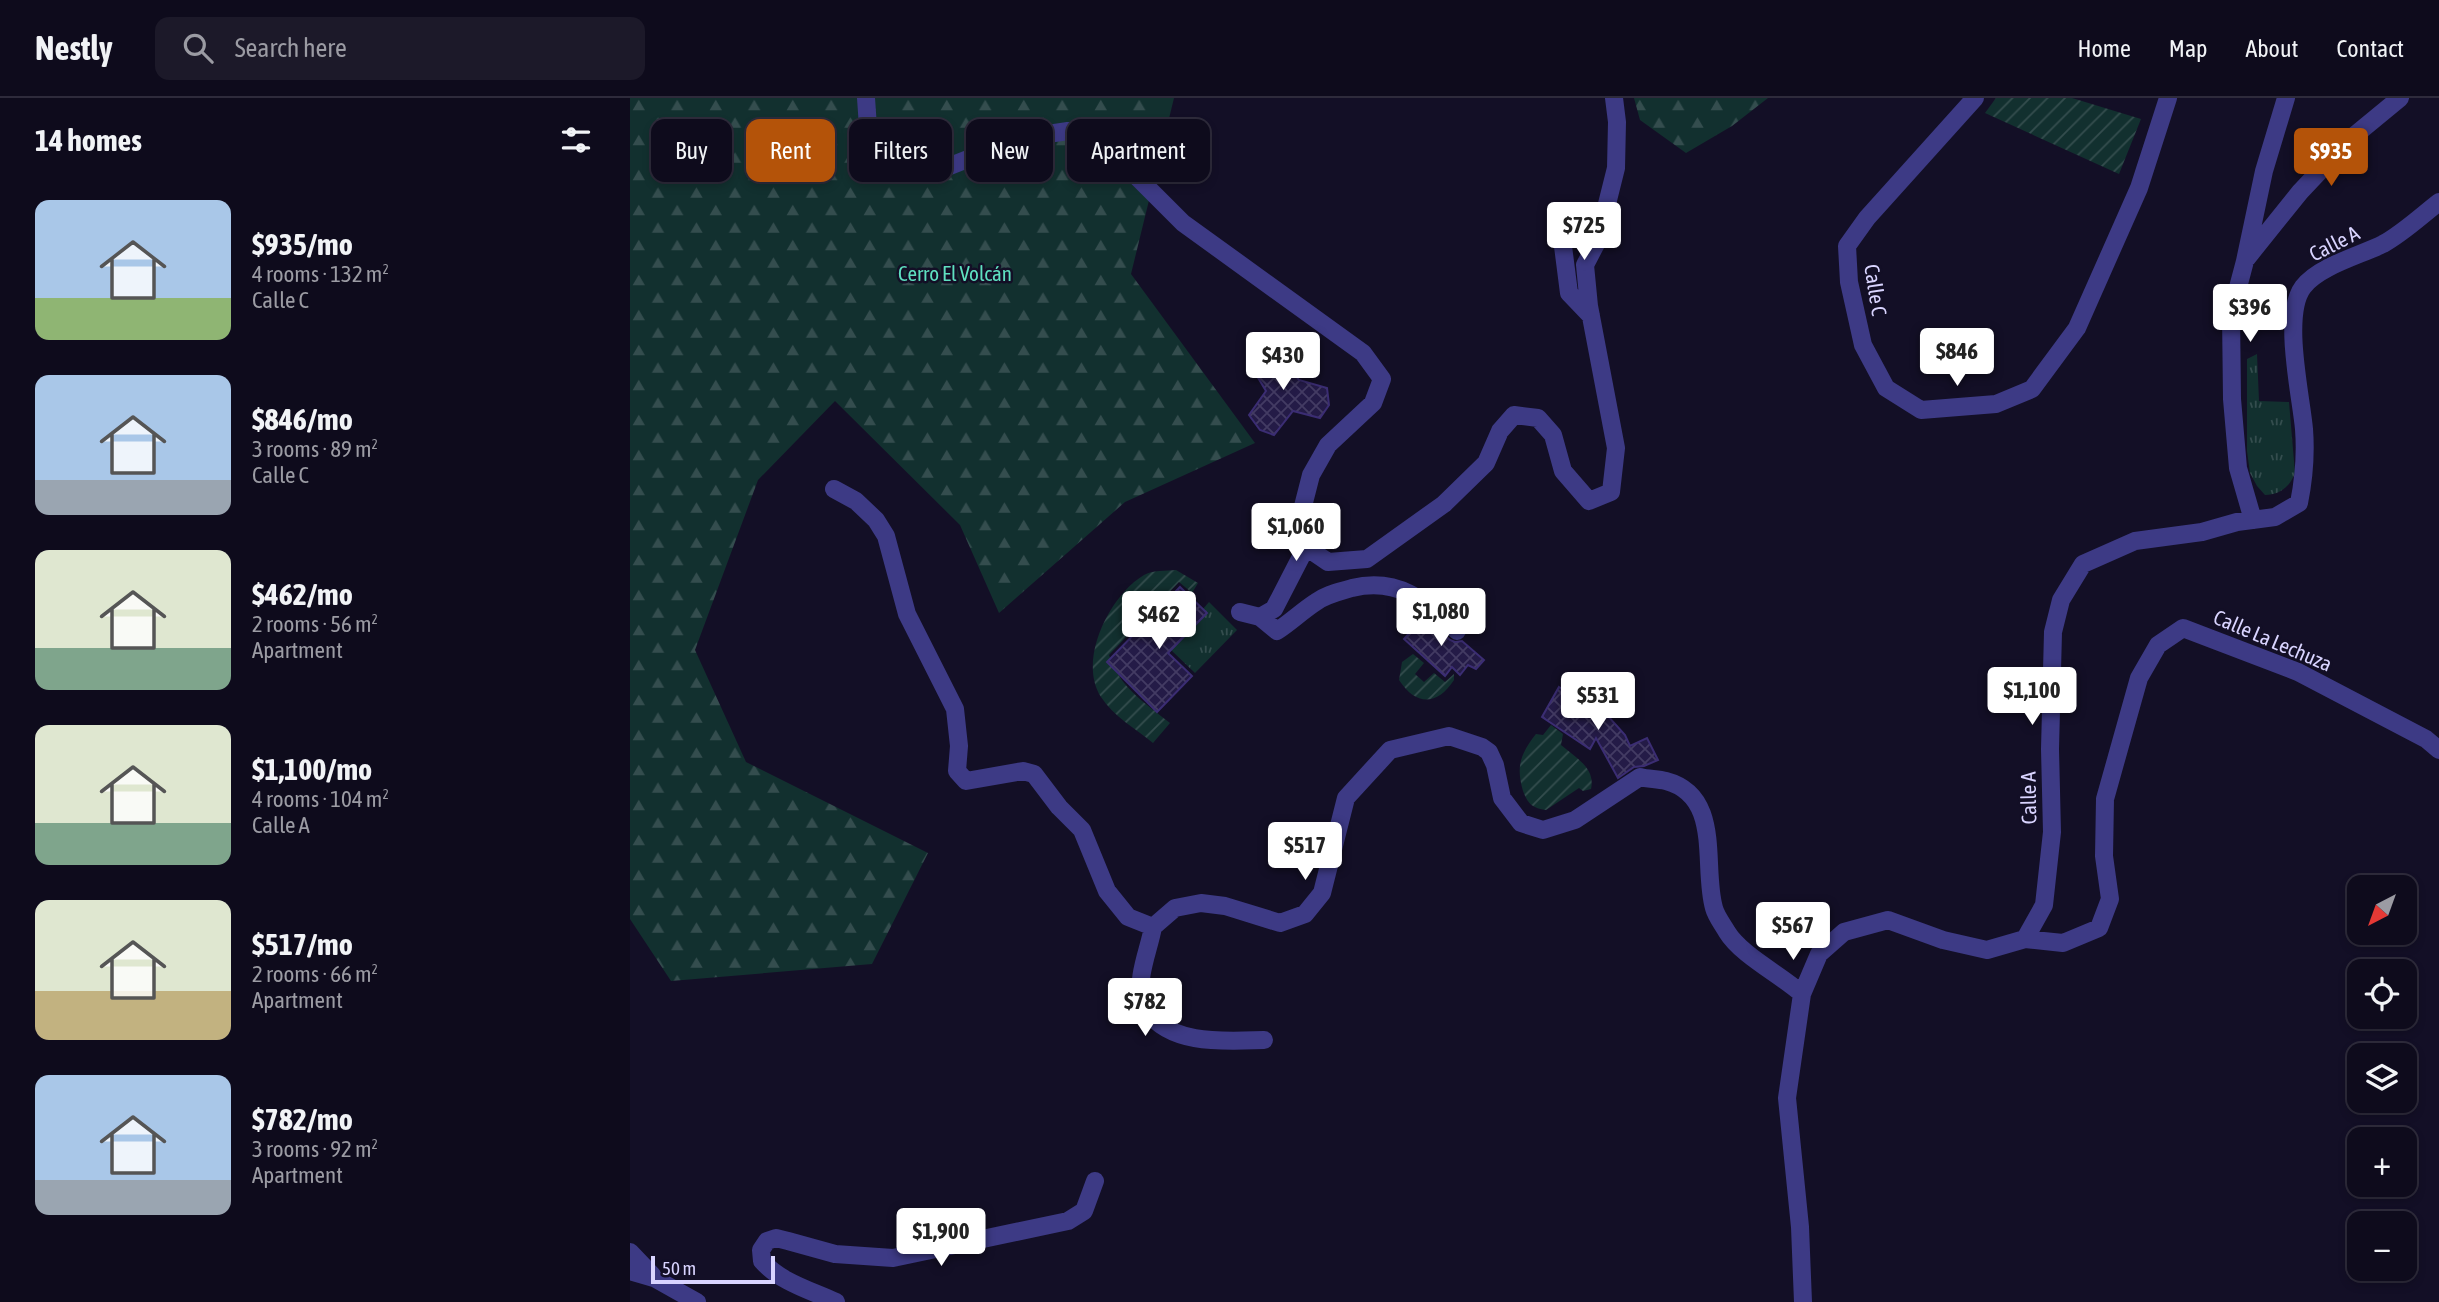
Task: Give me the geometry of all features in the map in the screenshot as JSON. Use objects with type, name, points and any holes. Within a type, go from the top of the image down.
[{"type":"street","points":[[866,98],[868,127],[889,154],[917,167],[950,166],[1021,138],[1068,131],[1124,164],[1183,223],[1363,352],[1382,379],[1373,403],[1328,445],[1311,475],[1299,522],[1306,547],[1328,562],[1367,559],[1452,496],[1486,463],[1500,431],[1514,415],[1538,418],[1553,435],[1563,471],[1590,501],[1611,492],[1616,448],[1591,316],[1586,265],[1598,240],[1616,169],[1617,122],[1614,98]]},
{"type":"street","name":"Calle C","points":[[1975,98],[1867,218],[1847,246],[1849,282],[1863,345],[1886,388],[1921,410],[1996,404],[2032,389],[2077,328],[2139,188],[2168,98]]},
{"type":"street","points":[[2253,520],[2238,468],[2232,399],[2231,314],[2264,171],[2286,98]]},
{"type":"street","points":[[2245,261],[2300,192],[2349,140],[2400,98]]},
{"type":"street","name":"Calle A","points":[[2025,939],[2044,905],[2050,844],[2053,632],[2061,600],[2083,564],[2135,541],[2202,532],[2275,516],[2299,503],[2305,475],[2304,430],[2294,352],[2295,306],[2304,286],[2331,266],[2385,243],[2439,202]]},
{"type":"street","points":[[1559,215],[1569,293],[1591,316]]},
{"type":"street","points":[[834,489],[856,500],[876,520],[886,536],[907,614],[954,709],[959,746],[957,771],[960,776],[966,780],[1023,771],[1034,774],[1059,807],[1082,830],[1107,891],[1128,917],[1153,927]]},
{"type":"street","points":[[1261,617],[1273,609],[1306,547]]},
{"type":"street","points":[[1240,612],[1261,617],[1277,631],[1315,602],[1333,593],[1361,586],[1387,584],[1410,594],[1442,616],[1457,631]]},
{"type":"street","name":"Calle La Lechuza","points":[[2025,939],[2063,943],[2099,928],[2110,899],[2104,856],[2105,799],[2140,678],[2158,645],[2183,628],[2298,672],[2426,739],[2439,750]]},
{"type":"street","points":[[1264,1040],[1218,1041],[1179,1035],[1155,1021],[1142,1003],[1143,963],[1153,927],[1175,908],[1200,903],[1225,906],[1280,923],[1305,914],[1322,892],[1346,798],[1390,750],[1449,736],[1489,752],[1495,765],[1502,797],[1521,824],[1543,830],[1575,820],[1640,777],[1668,781],[1689,792],[1702,812],[1707,830],[1714,910],[1729,936],[1801,994]]},
{"type":"street","points":[[1803,1302],[1800,1227],[1787,1098],[1801,994],[1819,954],[1844,932],[1888,920],[1943,940],[1987,950],[2025,939]]},
{"type":"street","points":[[836,1302],[799,1287],[769,1269],[762,1261],[761,1250],[767,1241],[776,1238],[835,1254],[893,1258],[1068,1221],[1084,1210],[1095,1181]]},
{"type":"street","points":[[630,1252],[654,1278]]},
{"type":"street","points":[[630,1271],[654,1278],[696,1302]]},
{"type":"green space","name":"Cerro El Volcán","points":[[630,98],[1174,98],[1169,119],[1067,119],[1067,182],[1153,182],[1131,274],[1255,443],[1125,502],[999,613],[960,525],[835,401],[758,480],[695,650],[746,762],[928,853],[872,964],[671,981],[630,919]]},
{"type":"green space","points":[[1634,98],[1768,98],[1732,126],[1686,153],[1640,120]]},
{"type":"green space","points":[[1996,98],[2072,98],[2141,119],[2119,174],[1985,113]]},
{"type":"green space","points":[[2257,354],[2259,401],[2289,402],[2295,473],[2287,486],[2270,495],[2265,495],[2250,473],[2247,451],[2247,359]]},
{"type":"green space","points":[[1176,570],[1198,583],[1192,593],[1179,582],[1109,655],[1126,685],[1170,723],[1153,743],[1118,716],[1101,697],[1095,682],[1095,647],[1109,613],[1131,584],[1147,573]]},
{"type":"green space","points":[[1209,602],[1237,630],[1195,673],[1171,650],[1207,614],[1203,609]]},
{"type":"green space","points":[[1413,654],[1424,663],[1415,674],[1424,682],[1434,673],[1445,682],[1454,674],[1454,680],[1441,695],[1419,698],[1412,695],[1399,680],[1402,662]]},
{"type":"green space","points":[[1551,725],[1563,734],[1561,745],[1583,764],[1592,782],[1591,789],[1583,791],[1579,788],[1546,810],[1534,807],[1527,799],[1523,791],[1520,768],[1523,754],[1536,734],[1543,735]]},
{"type":"building","points":[[1271,345],[1299,380],[1327,388],[1329,405],[1320,418],[1293,411],[1274,435],[1260,430],[1249,415],[1266,391],[1248,361],[1257,349]]},
{"type":"building","points":[[1180,587],[1207,613],[1168,653],[1192,676],[1157,712],[1107,662]]},
{"type":"building","points":[[1419,613],[1450,640],[1462,641],[1484,660],[1476,669],[1468,665],[1460,675],[1452,667],[1445,676],[1404,639],[1413,629],[1409,625]]},
{"type":"building","points":[[1559,687],[1608,716],[1625,735],[1630,746],[1647,738],[1658,760],[1634,767],[1618,778],[1596,738],[1590,749],[1542,717]]}]
